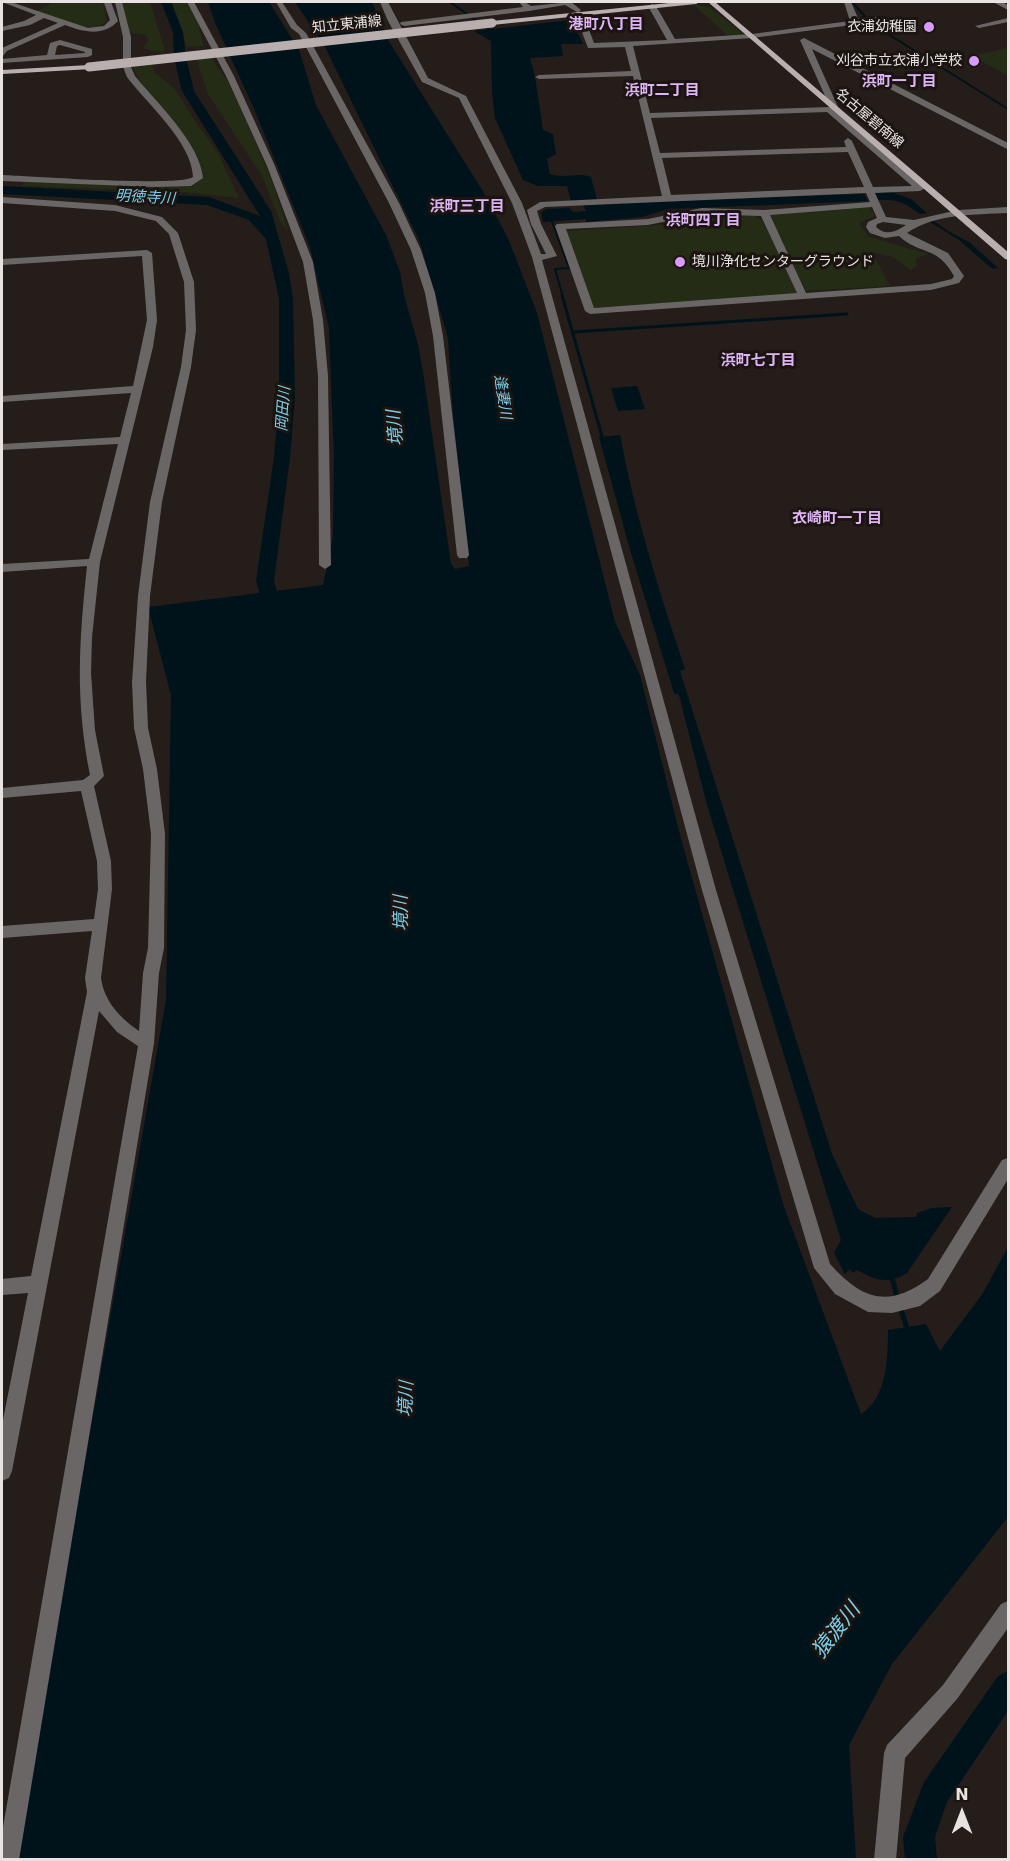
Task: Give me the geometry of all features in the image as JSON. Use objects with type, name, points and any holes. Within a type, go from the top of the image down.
[{"type":"main road","name":"知立東浦線","points":[[2,69],[88,65],[652,3],[696,2]]},
{"type":"main road","name":"名古屋碧南線","points":[[711,2],[1008,257]]},
{"type":"street","points":[[5,2],[87,30],[106,28],[114,21],[108,2]]},
{"type":"street","points":[[2,178],[155,184],[191,183],[198,178],[199,168],[188,148],[131,77],[127,67],[127,37],[118,2]]},
{"type":"street","points":[[190,2],[230,76],[291,214],[308,262],[318,320],[323,376],[325,565]]},
{"type":"street","points":[[279,2],[294,26],[302,33],[394,203],[416,250],[430,293],[438,336],[463,555]]},
{"type":"street","points":[[385,2],[413,37],[416,49],[414,63]]},
{"type":"street","points":[[385,2],[414,63],[425,80],[462,96],[517,203],[537,257],[709,890],[824,1268],[842,1288],[868,1304],[914,1300],[934,1285],[1008,1165]]},
{"type":"street","points":[[519,2],[528,8],[559,2]]},
{"type":"street","points":[[404,24],[567,2],[578,12],[591,46],[752,36],[871,19]]},
{"type":"street","points":[[848,2],[855,21]]},
{"type":"street","points":[[652,3],[672,42]]},
{"type":"street","points":[[2,29],[27,23],[43,15]]},
{"type":"street","points":[[980,26],[1008,20]]},
{"type":"street","points":[[2,55],[4,50],[64,22]]},
{"type":"street","points":[[793,30],[807,43],[1008,146]]},
{"type":"street","points":[[807,43],[834,106]]},
{"type":"street","points":[[629,45],[667,198]]},
{"type":"street","points":[[2,61],[51,58]]},
{"type":"street","points":[[539,77],[637,73]]},
{"type":"street","points":[[537,257],[552,256],[536,224],[532,210],[543,204],[920,188],[829,109],[647,116]]},
{"type":"street","points":[[822,110],[842,125],[882,219]]},
{"type":"street","points":[[657,156],[850,148]]},
{"type":"street","points":[[2,200],[93,206],[152,216],[166,224],[173,233],[189,282],[191,330],[189,350],[156,502],[144,596],[139,682],[141,728],[150,769],[158,834],[156,948],[151,973],[146,1043],[8,1860]]},
{"type":"street","points":[[876,204],[764,213],[702,211],[648,222],[560,226],[590,311],[931,287],[956,281],[959,276],[950,260],[941,253],[906,239],[902,234]]},
{"type":"street","points":[[929,248],[915,246],[873,231],[871,227],[873,222],[882,219],[914,223],[958,213],[1008,210]]},
{"type":"street","points":[[764,213],[803,296]]},
{"type":"street","points":[[889,237],[902,234],[914,223]]},
{"type":"street","points":[[2,262],[147,253],[152,320],[148,347],[94,562],[86,637],[86,673],[88,730],[97,776],[87,785],[2,793]]},
{"type":"street","points":[[2,399],[137,389]]},
{"type":"street","points":[[2,447],[125,440]]},
{"type":"street","points":[[2,568],[94,562]]},
{"type":"street","points":[[2,1471],[95,992],[93,978],[105,889],[104,861],[87,785]]},
{"type":"street","points":[[2,932],[100,924]]},
{"type":"street","points":[[95,992],[105,1009],[124,1031],[146,1043]]},
{"type":"street","points":[[2,1287],[39,1282]]},
{"type":"street","points":[[885,1860],[895,1753],[950,1692],[1008,1611]]},
{"type":"green space","points":[[54,2],[103,2],[107,21],[99,26],[81,28],[63,23],[37,11]]},
{"type":"green space","points":[[114,2],[150,2],[165,51],[143,48],[148,40],[146,35],[128,32]]},
{"type":"green space","points":[[172,2],[187,2],[198,23],[204,46],[187,47]]},
{"type":"green space","points":[[693,4],[709,7],[745,35],[728,36]]},
{"type":"green space","points":[[1008,48],[1008,76],[972,56]]},
{"type":"green space","points":[[212,57],[229,84],[254,138],[288,232],[281,223],[262,176],[208,94],[196,58]]},
{"type":"green space","points":[[151,64],[155,73],[175,89],[218,153],[239,198],[182,192],[22,186],[24,181],[181,184],[200,173],[188,142],[139,80],[132,66]]},
{"type":"green space","points":[[868,205],[875,216],[859,223],[869,237],[929,254],[915,259],[917,266],[911,270],[892,257],[872,252],[890,286],[806,291],[767,212]]},
{"type":"green space","name":"境川浄化センターグラウンド","points":[[702,211],[755,215],[757,219],[762,219],[798,294],[591,308],[566,231],[672,224],[668,218]]},
{"type":"water","points":[[208,2],[269,2],[299,50],[316,105],[386,235],[400,272],[418,344],[451,564],[455,569],[469,566],[453,416],[448,338],[419,240],[325,47],[295,2],[372,2],[388,40],[484,193],[508,238],[537,313],[615,622],[640,675],[680,835],[783,1204],[861,1414],[870,1407],[881,1388],[886,1365],[888,1330],[926,1324],[940,1351],[983,1293],[1008,1247],[1008,1517],[892,1664],[849,1745],[856,1859],[15,1860],[166,1000],[171,695],[148,607],[323,585],[333,537],[334,457],[329,328],[310,247]]},
{"type":"water","points":[[571,20],[583,44],[561,44],[563,56],[530,58],[543,130],[553,134],[556,154],[547,159],[550,174],[591,177],[597,200],[571,201],[567,186],[538,186],[523,180],[495,118],[491,41],[474,31]]},
{"type":"water","points":[[889,191],[911,199],[927,213],[920,214],[896,201],[878,200],[875,193]]},
{"type":"water","points":[[864,194],[868,201],[668,209],[642,217],[586,222],[586,219],[543,222],[541,212],[547,209],[569,208],[573,212],[586,211],[583,204]]},
{"type":"water","points":[[934,221],[969,242],[998,268],[990,267],[959,240],[930,222]]},
{"type":"water","points":[[637,386],[645,409],[618,411],[611,388]]},
{"type":"water","points":[[620,435],[640,524],[685,669],[680,671],[832,1154],[858,1209],[875,1218],[916,1217],[917,1213],[932,1208],[952,1207],[907,1273],[894,1279],[876,1279],[857,1270],[853,1273],[850,1269],[845,1274],[834,1253],[841,1240],[707,805],[679,695],[674,693],[631,553],[599,437]]},
{"type":"waterway","name":"岡田川","points":[[166,2],[178,32],[180,58],[188,91],[265,211],[282,273],[286,299],[287,398],[282,457],[265,581],[276,619]]},
{"type":"waterway","points":[[450,2],[491,31]]},
{"type":"waterway","points":[[852,2],[872,24],[1008,109]]},
{"type":"waterway","name":"明徳寺川","points":[[2,190],[209,201],[254,217],[270,236]]},
{"type":"waterway","points":[[551,219],[569,268],[555,269],[563,297]]},
{"type":"waterway","points":[[562,295],[603,440]]},
{"type":"waterway","points":[[573,332],[847,314]]},
{"type":"waterway","points":[[892,1278],[898,1300]]},
{"type":"waterway","points":[[900,1307],[908,1331]]},
{"type":"waterway","points":[[921,1860],[919,1837],[935,1793],[1008,1686]]},
{"type":"place","name":"衣浦幼稚園","points":[[929,27]]},
{"type":"place","name":"刈谷市立衣浦小学校","points":[[974,61]]},
{"type":"place","name":"境川浄化センターグラウンド","points":[[680,262]]},
{"type":"district","name":"港町八丁目","points":[[606,25]]},
{"type":"district","name":"浜町一丁目","points":[[899,82]]},
{"type":"district","name":"浜町二丁目","points":[[662,91]]},
{"type":"district","name":"浜町三丁目","points":[[467,207]]},
{"type":"district","name":"浜町四丁目","points":[[703,221]]},
{"type":"district","name":"浜町七丁目","points":[[758,361]]},
{"type":"district","name":"衣崎町一丁目","points":[[837,519]]},
{"type":"water label","name":"逢妻川","points":[[502,397]]},
{"type":"water label","name":"境川","points":[[396,428]]},
{"type":"water label","name":"境川","points":[[402,913]]},
{"type":"water label","name":"境川","points":[[407,1399]]},
{"type":"water label","name":"猿渡川","points":[[837,1631]]}]
